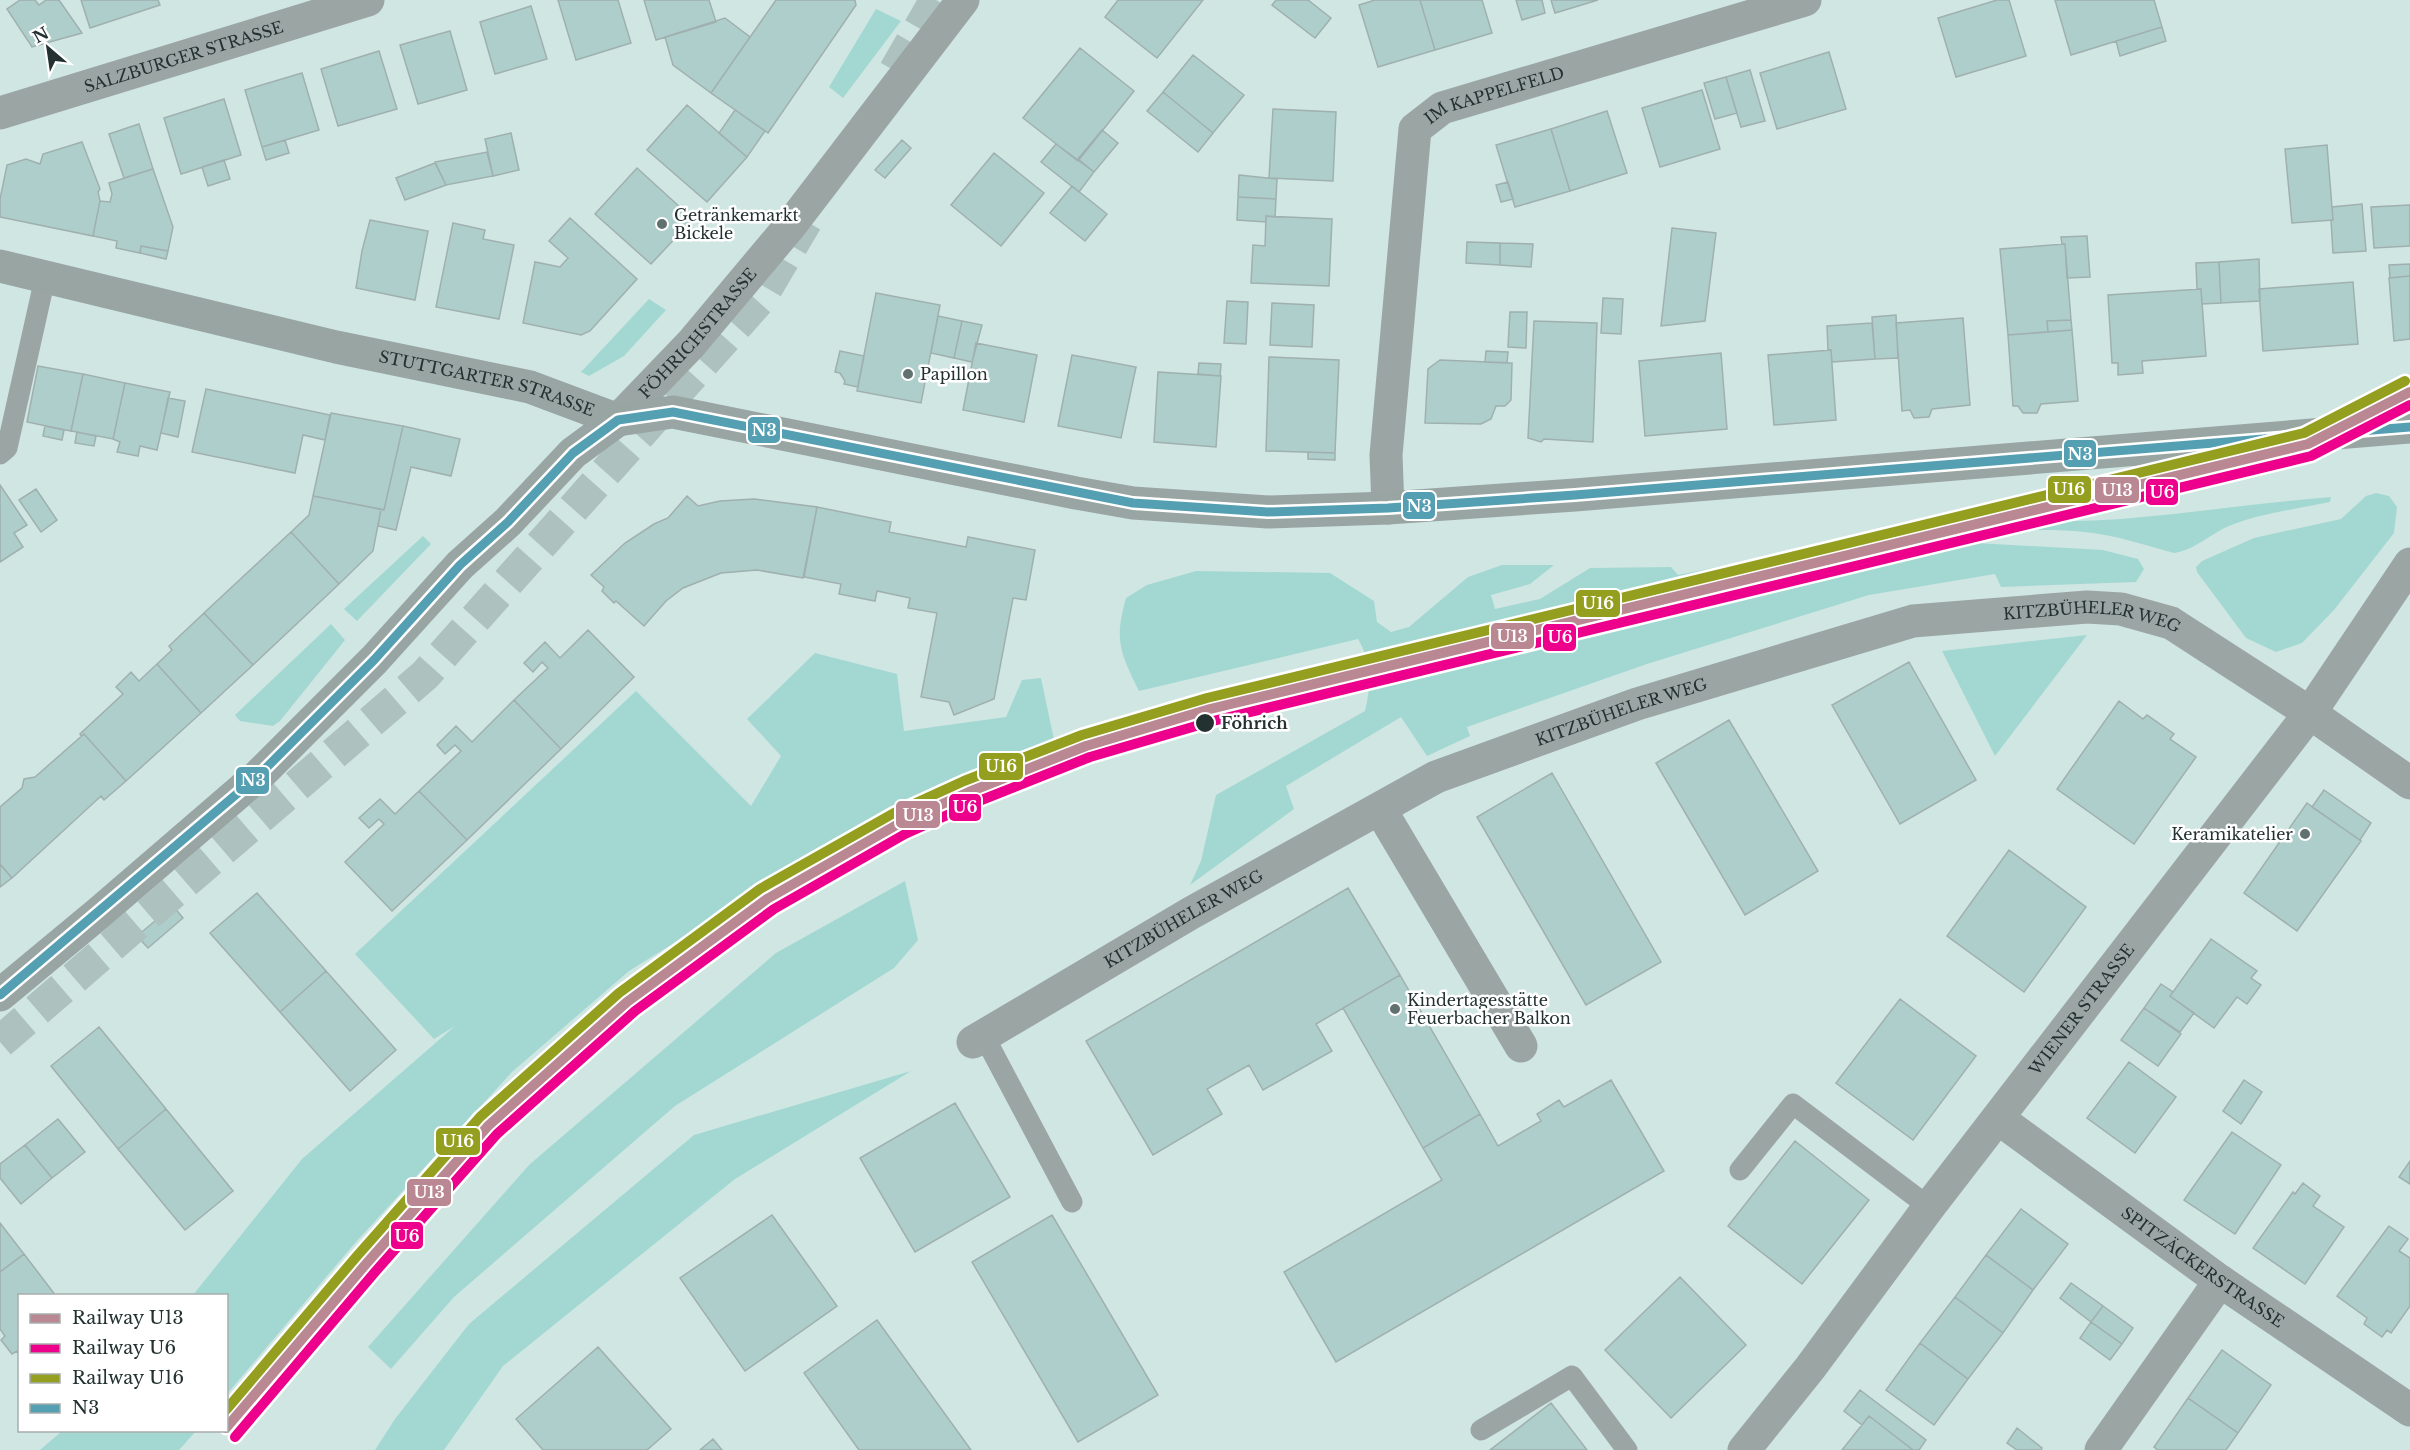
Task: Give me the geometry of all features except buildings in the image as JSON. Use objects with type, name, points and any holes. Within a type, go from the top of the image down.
[{"type":"main road","name":"STUTTGARTER STRASSE","points":[[0,266],[336,347],[530,387],[618,420],[673,412],[844,448],[1133,502],[1268,512],[1388,508],[1586,494],[2410,427]]},
{"type":"main road","name":"FÖHRICHSTRASSE","points":[[0,995],[259,775],[374,660],[460,565],[508,522],[573,453],[618,420]]},
{"type":"street","name":"SALZBURGER STRASSE","points":[[0,113],[368,0]]},
{"type":"street","name":"FÖHRICHSTRASSE","points":[[618,420],[691,344],[790,226],[963,0]]},
{"type":"street","name":"IM KAPPELFELD","points":[[1388,508],[1386,455],[1415,129],[1442,108],[1805,0]]},
{"type":"street","name":"WIENER STRASSE","points":[[1744,1450],[1810,1368],[1929,1207],[2310,713],[2410,564]]},
{"type":"street","name":"KITZBÜHELER WEG","points":[[978,1039],[1191,912],[1436,777],[1637,704],[1913,621],[2076,608],[2121,609],[2171,622],[2310,713],[2410,783]]},
{"type":"street","points":[[1380,809],[1521,1046]]},
{"type":"street","name":"SPITZÄCKERSTRASSE","points":[[1999,1119],[2220,1281],[2410,1410]]},
{"type":"street","points":[[2101,1450],[2220,1281]]},
{"type":"lane","points":[[0,454],[7,448],[45,278]]},
{"type":"lane","points":[[978,1039],[1072,1202]]},
{"type":"lane","points":[[1740,1170],[1793,1104],[1929,1207]]},
{"type":"lane","points":[[1481,1430],[1572,1376],[1627,1450]]},
{"type":"shaded area","points":[[876,9],[901,21],[843,98],[829,87]]},
{"type":"shaded area","points":[[649,299],[666,310],[624,356],[589,376],[581,372]]},
{"type":"shaded area","points":[[2376,493],[2389,496],[2397,507],[2394,533],[2334,610],[2302,643],[2276,652],[2246,638],[2197,572],[2196,567],[2202,561],[2254,538],[2341,519],[2366,496]]},
{"type":"shaded area","points":[[2331,497],[2330,502],[2266,515],[2229,526],[2189,549],[2174,553],[2096,533],[2042,530],[1970,532],[1965,530],[2024,523],[2121,519]]},
{"type":"shaded area","points":[[423,536],[431,544],[357,621],[344,609]]},
{"type":"shaded area","points":[[1940,541],[2103,550],[2138,559],[2144,569],[2136,582],[2001,587],[1995,574],[1869,595],[1647,664],[1467,727],[1470,736],[1427,756],[1401,717],[1286,786],[1294,809],[1190,885],[1201,861],[1216,795],[1365,711],[1369,683],[1366,656],[1358,639],[1139,691],[1123,656],[1121,646],[1120,625],[1126,598],[1147,585],[1196,571],[1330,573],[1374,601],[1377,622],[1391,632],[1409,627],[1468,577],[1502,565],[1554,565],[1530,584],[1491,595],[1495,609],[1540,599],[1590,568],[1671,567],[1678,575],[1741,562]]},
{"type":"shaded area","points":[[331,624],[345,640],[280,721],[273,726],[240,721],[235,715]]},
{"type":"shaded area","points":[[2087,635],[1995,756],[1942,651]]},
{"type":"shaded area","points":[[815,653],[897,674],[904,731],[1006,717],[1022,680],[1041,678],[1056,749],[947,793],[805,861],[629,971],[512,1072],[355,1243],[228,1393],[228,1294],[194,1294],[302,1159],[455,1026],[434,1039],[355,954],[636,691],[751,806],[781,756],[747,719]]},
{"type":"shaded area","points":[[905,881],[918,940],[894,968],[675,1106],[454,1297],[391,1369],[368,1347],[529,1165],[776,953]]},
{"type":"shaded area","points":[[911,1071],[735,1179],[503,1366],[444,1450],[375,1450],[395,1419],[469,1324],[694,1135]]},
{"type":"shaded area","points":[[61,1432],[195,1432],[179,1450],[40,1450]]},
{"type":"tunnel","points":[[895,71],[936,0]]},
{"type":"tunnel","points":[[0,1042],[425,675],[760,299],[806,221]]},
{"type":"rail line","name":"U16","points":[[228,1408],[357,1256],[480,1117],[619,993],[760,889],[894,813],[964,781],[1082,735],[1207,698],[2304,433],[2405,381]]},
{"type":"rail line","name":"U13","points":[[228,1426],[488,1126],[627,1002],[767,899],[900,823],[969,792],[1086,746],[1210,709],[2308,444],[2410,392]]},
{"type":"rail line","name":"U6","points":[[235,1437],[375,1272],[497,1134],[635,1011],[774,909],[905,834],[974,803],[1090,757],[1213,721],[2311,456],[2410,405]]},
{"type":"transit line","name":"N3","points":[[0,995],[259,775],[374,660],[460,565],[508,522],[573,453],[618,420],[673,412],[1133,503],[1268,512],[1388,508],[1575,495],[2410,427]]},
{"type":"place","name":"Getränkemarkt Bickele","points":[[662,224]]},
{"type":"place","name":"Papillon","points":[[908,374]]},
{"type":"place","name":"Föhrich","points":[[1205,723]]},
{"type":"place","name":"Keramikatelier","points":[[2305,834]]},
{"type":"place","name":"Kindertagesstätte Feuerbacher Balkon","points":[[1395,1009]]}]
